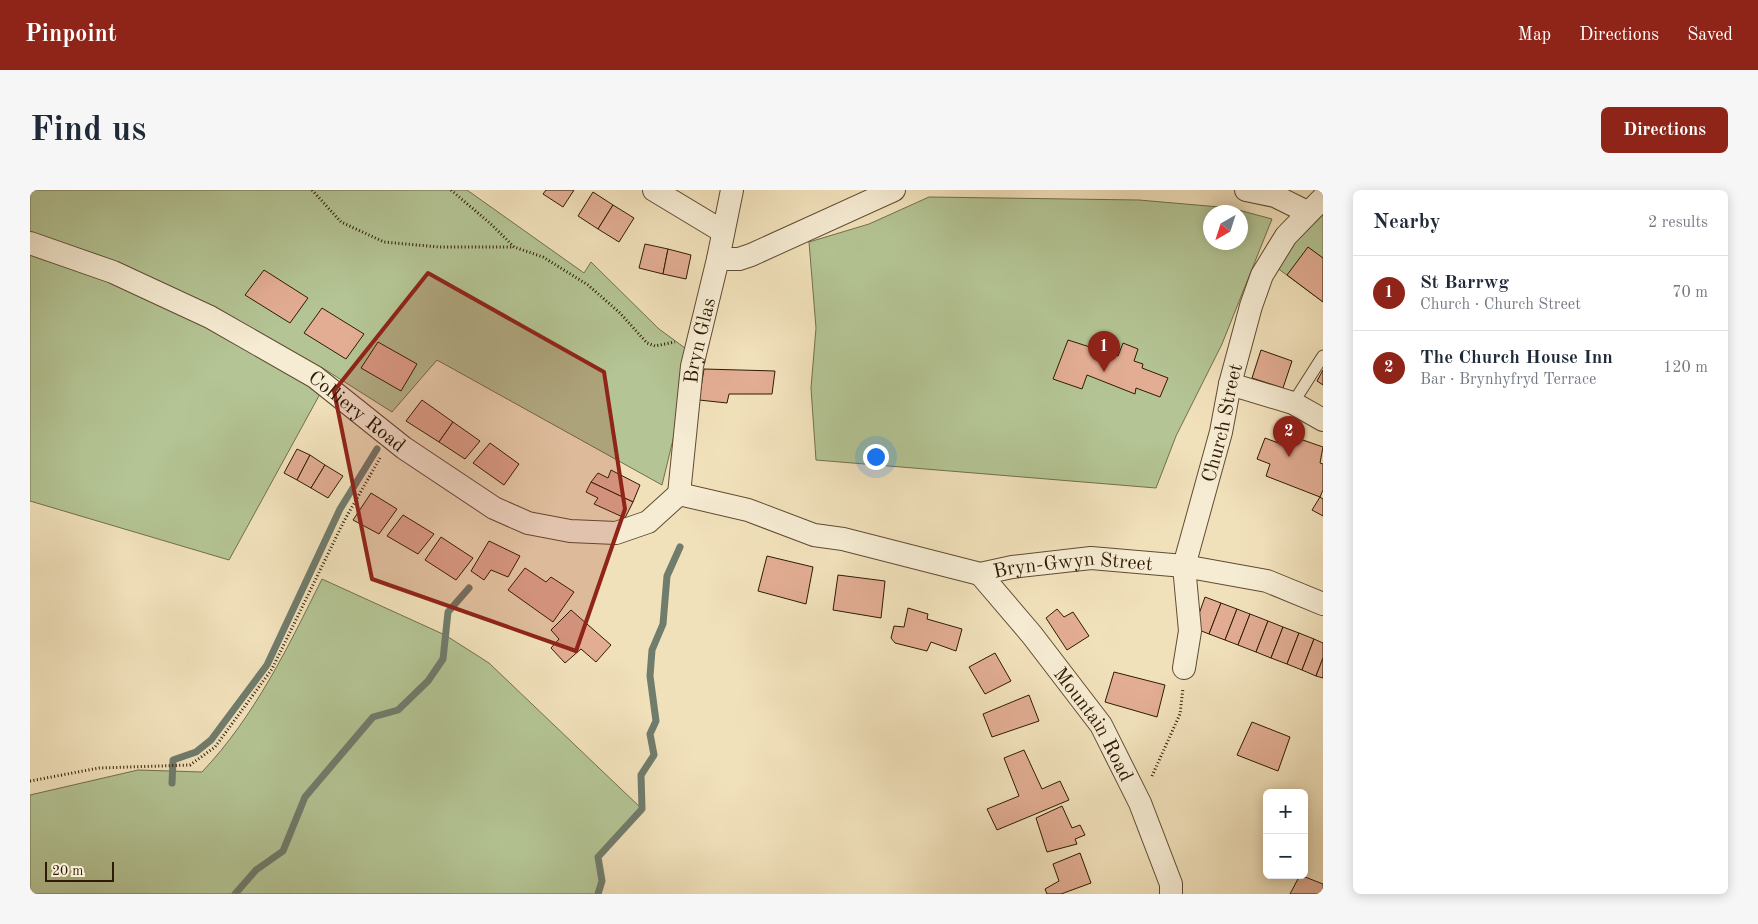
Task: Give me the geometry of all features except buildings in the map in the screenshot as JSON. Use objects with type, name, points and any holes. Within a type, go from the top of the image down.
[{"type":"street","points":[[654,190],[722,231]]},
{"type":"street","name":"Bryn Glas","points":[[679,494],[692,366],[718,259],[722,231],[732,190]]},
{"type":"street","points":[[718,259],[739,259],[751,255],[894,190]]},
{"type":"street","points":[[1246,190],[1315,205]]},
{"type":"street","name":"Church Street","points":[[1184,668],[1190,631],[1184,566],[1221,432],[1230,384],[1262,275],[1286,236],[1315,205]]},
{"type":"street","name":"Colliery Road","points":[[30,243],[113,272],[210,317],[315,377],[392,438],[494,508],[528,522],[570,531],[616,533],[648,522],[679,494]]},
{"type":"street","points":[[1230,384],[1293,403],[1323,420]]},
{"type":"street","name":"Bryn-Gwyn Street","points":[[679,494],[748,510],[814,535],[843,539],[980,574],[1012,567],[1091,558],[1184,566],[1267,582],[1323,604]]},
{"type":"street","name":"Mountain Road","points":[[980,574],[1032,635],[1100,725],[1140,803],[1171,884],[1171,894]]},
{"type":"lane","points":[[1293,403],[1323,356]]},
{"type":"path","points":[[312,190],[341,222],[384,242],[439,247],[514,247],[543,257],[574,274],[620,314],[646,343],[655,346],[666,345],[700,332]]},
{"type":"path","points":[[451,190],[492,225],[514,247]]},
{"type":"path","points":[[30,780],[99,768],[190,765],[215,747],[272,670],[344,521],[392,438]]},
{"type":"path","points":[[1140,803],[1180,714],[1184,668]]},
{"type":"highlighted area","points":[[428,273],[604,372],[625,509],[576,651],[372,579],[334,391]]},
{"type":"green space","points":[[30,190],[467,190],[584,273],[591,262],[659,329],[685,348],[679,415],[662,485],[437,360],[392,412],[321,367],[315,377],[320,394],[229,560],[30,501]]},
{"type":"green space","points":[[929,197],[1139,200],[1203,206],[1203,250],[1248,250],[1248,213],[1272,219],[1222,344],[1176,436],[1156,488],[816,460],[811,388],[816,328],[809,242],[869,224]]},
{"type":"green space","points":[[1323,214],[1323,302],[1276,267],[1296,240]]},
{"type":"green space","points":[[322,579],[445,635],[489,663],[642,809],[598,857],[602,881],[598,894],[30,894],[30,795],[138,770],[202,772],[238,728],[269,680]]},
{"type":"waterway","points":[[172,783],[173,760],[196,752],[211,740],[267,665],[340,509],[377,449]]},
{"type":"waterway","points":[[598,894],[602,881],[598,857],[642,809],[641,775],[654,755],[650,734],[656,721],[650,676],[652,650],[663,624],[667,576],[680,547]]},
{"type":"waterway","points":[[235,894],[256,870],[283,851],[305,797],[373,717],[398,710],[428,681],[443,659],[448,612],[469,588]]},
{"type":"place","name":"St Barrwg","points":[[1104,372]]},
{"type":"place","name":"The Church House Inn","points":[[1289,457]]}]
